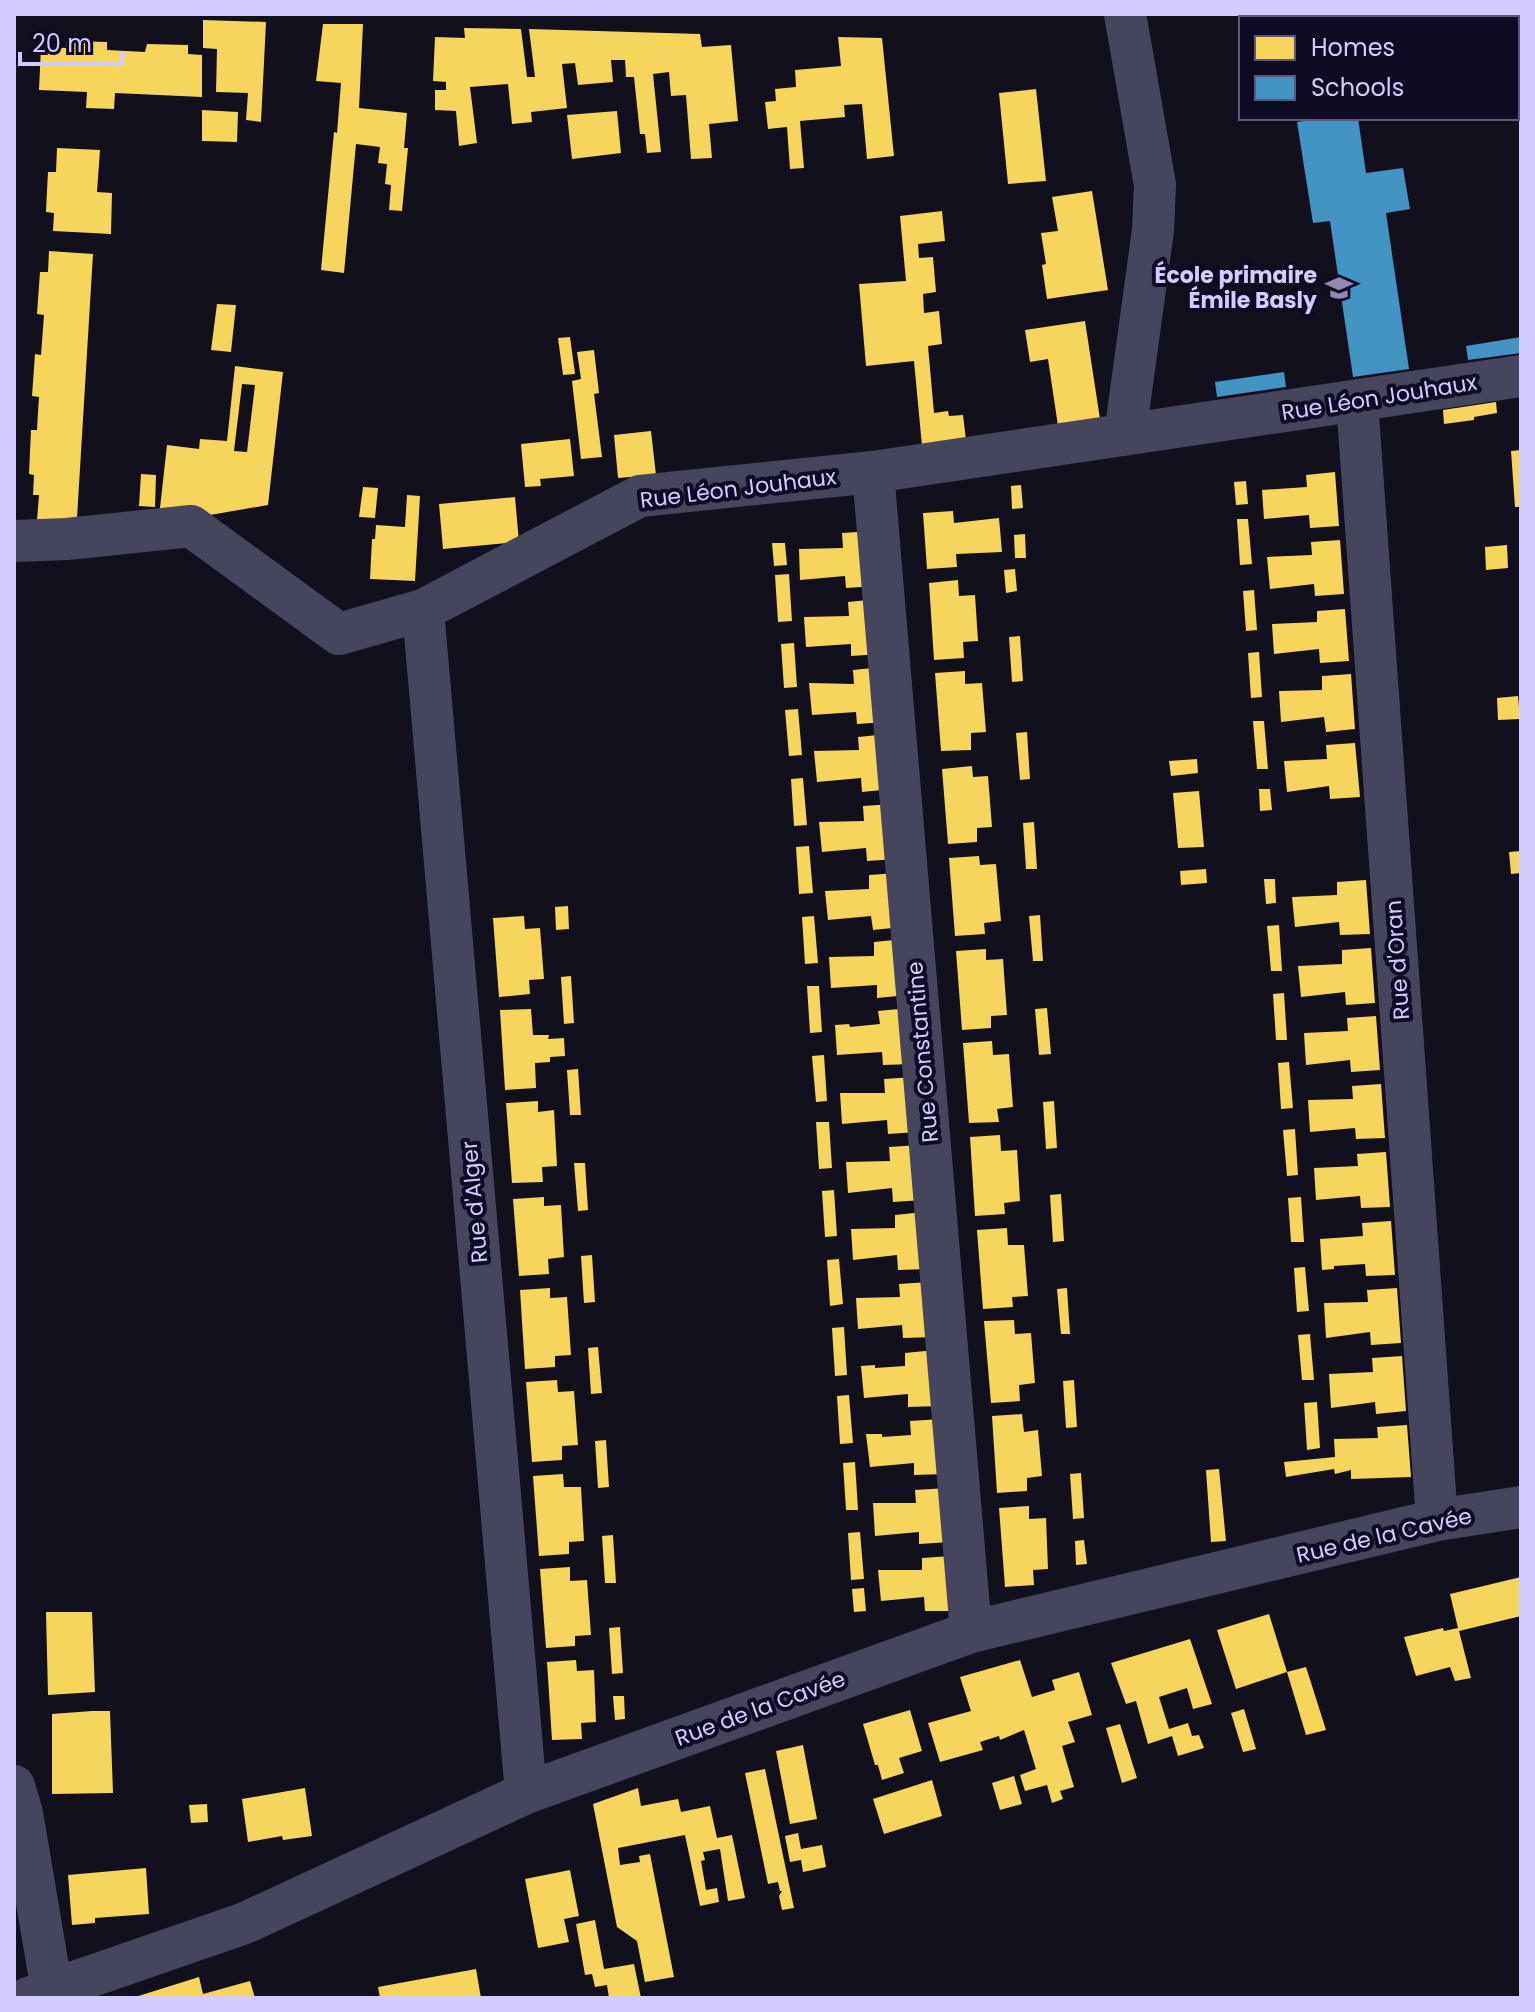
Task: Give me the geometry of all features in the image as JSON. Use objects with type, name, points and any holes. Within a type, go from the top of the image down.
[{"type":"street","points":[[1125,14],[1155,185],[1153,230],[1125,435]]},
{"type":"street","points":[[1294,14],[1391,16]]},
{"type":"street","name":"Rue Léon Jouhaux","points":[[14,541],[67,539],[191,526],[339,634],[423,610],[640,496],[873,472],[1521,376]]},
{"type":"street","name":"Rue d'Oran","points":[[1357,401],[1437,1520]]},
{"type":"street","name":"Rue Constantine","points":[[873,472],[971,1632]]},
{"type":"street","name":"Rue d'Alger","points":[[423,610],[526,1793]]},
{"type":"street","name":"Rue de la Cavée","points":[[40,1994],[245,1923],[526,1793],[971,1632],[1437,1520],[1521,1507]]},
{"type":"street","points":[[14,1786],[22,1813],[40,1994]]},
{"type":"building: Homes","points":[[203,20],[266,22],[261,122],[246,120],[248,93],[216,92],[217,49],[203,48]]},
{"type":"building: Homes","points":[[323,24],[363,24],[359,108],[407,113],[404,148],[408,148],[402,211],[389,210],[391,185],[385,184],[387,164],[378,163],[380,147],[356,144],[344,273],[321,270],[341,83],[316,81]]},
{"type":"building: Homes","points":[[464,28],[521,29],[527,77],[535,77],[529,29],[700,34],[702,47],[731,45],[738,121],[709,124],[712,158],[691,159],[686,95],[671,96],[669,72],[653,74],[661,152],[647,153],[645,134],[640,134],[634,77],[626,77],[625,60],[611,60],[613,82],[578,85],[575,63],[562,64],[567,108],[531,112],[532,122],[512,124],[508,84],[470,87],[477,143],[459,146],[456,111],[435,110],[435,90],[446,90],[446,82],[433,81],[435,37],[465,38]]},
{"type":"building: Homes","points":[[838,37],[882,38],[894,156],[867,159],[862,104],[844,105],[845,117],[800,121],[804,168],[790,169],[787,127],[768,129],[765,102],[776,101],[775,89],[796,87],[795,70],[841,66]]},
{"type":"building: Homes","points":[[66,41],[107,42],[107,50],[145,52],[147,44],[188,45],[188,54],[202,55],[202,97],[115,93],[114,109],[86,108],[87,92],[39,90],[41,47],[66,48]]},
{"type":"building: Homes","points":[[1036,89],[1046,181],[1008,184],[999,93]]},
{"type":"building: Homes","points":[[202,110],[238,112],[237,142],[202,141]]},
{"type":"building: Homes","points":[[617,111],[621,153],[572,159],[567,115]]},
{"type":"building: Homes","points":[[57,148],[100,150],[97,192],[112,193],[111,234],[53,231],[54,213],[46,212],[47,191],[48,172],[56,172]]},
{"type":"building: Homes","points":[[1092,191],[1108,290],[1047,299],[1041,233],[1058,231],[1052,197]]},
{"type":"building: Homes","points":[[942,211],[945,241],[918,244],[919,258],[933,257],[936,292],[923,294],[924,313],[939,311],[942,344],[928,346],[934,413],[948,411],[949,416],[963,415],[966,440],[922,446],[914,361],[866,366],[859,284],[906,281],[900,216]]},
{"type":"building: Homes","points":[[49,251],[93,254],[77,518],[37,520],[39,495],[33,495],[34,475],[29,474],[31,430],[37,430],[39,397],[32,396],[35,354],[41,355],[44,315],[37,314],[40,272],[48,272]]},
{"type":"building: Homes","points":[[217,304],[236,305],[231,352],[211,350]]},
{"type":"building: Homes","points":[[1085,321],[1100,419],[1058,426],[1048,359],[1030,362],[1025,330]]},
{"type":"building: Homes","points":[[570,337],[575,374],[563,375],[558,338]]},
{"type":"building: Homes","points":[[594,350],[599,393],[594,394],[602,457],[581,459],[572,381],[581,379],[577,352]]},
{"type":"building: Homes","points":[[235,366],[283,372],[268,505],[204,516],[159,517],[167,445],[199,449],[200,439],[227,441]],"holes":[[[242,384],[255,385],[247,452],[234,451]]]},
{"type":"building: Homes","points":[[1496,402],[1497,413],[1444,424],[1443,410]]},
{"type":"building: Homes","points":[[651,431],[656,475],[618,478],[614,435]]},
{"type":"building: Homes","points":[[570,439],[574,476],[540,479],[541,486],[525,487],[521,444]]},
{"type":"building: Homes","points":[[1521,450],[1521,507],[1515,507],[1511,451]]},
{"type":"building: Homes","points":[[1335,472],[1339,526],[1310,528],[1309,515],[1264,519],[1262,490],[1307,487],[1306,475]]},
{"type":"building: Homes","points":[[141,474],[156,475],[155,507],[139,506]]},
{"type":"building: Homes","points":[[1246,481],[1248,504],[1236,505],[1234,482]]},
{"type":"building: Homes","points":[[1021,485],[1023,508],[1012,509],[1011,486]]},
{"type":"building: Homes","points":[[363,487],[378,488],[375,518],[359,517]]},
{"type":"building: Homes","points":[[407,495],[420,496],[415,581],[370,579],[372,539],[375,539],[376,525],[405,527]]},
{"type":"building: Homes","points":[[515,497],[519,542],[443,549],[439,504]]},
{"type":"building: Homes","points":[[953,511],[954,523],[999,518],[1002,552],[956,554],[957,567],[927,569],[923,513]]},
{"type":"building: Homes","points":[[1237,519],[1248,519],[1252,564],[1240,565]]},
{"type":"building: Homes","points":[[873,531],[877,586],[846,588],[845,576],[800,580],[799,549],[843,548],[842,533]]},
{"type":"building: Homes","points":[[1025,534],[1026,558],[1015,558],[1014,535]]},
{"type":"building: Homes","points":[[1340,540],[1344,594],[1315,596],[1314,584],[1270,589],[1267,557],[1312,555],[1311,542]]},
{"type":"building: Homes","points":[[772,543],[785,543],[787,565],[774,566]]},
{"type":"building: Homes","points":[[1507,545],[1508,568],[1486,570],[1485,547]]},
{"type":"building: Homes","points":[[1015,569],[1017,591],[1006,593],[1004,570]]},
{"type":"building: Homes","points":[[789,574],[792,621],[778,622],[775,575]]},
{"type":"building: Homes","points":[[958,580],[959,596],[975,595],[978,641],[963,642],[964,658],[934,660],[929,583]]},
{"type":"building: Homes","points":[[1254,590],[1257,630],[1246,631],[1243,591]]},
{"type":"building: Homes","points":[[878,599],[882,654],[851,656],[851,644],[806,647],[804,617],[849,616],[848,602]]},
{"type":"building: Homes","points":[[1345,609],[1349,661],[1320,663],[1319,649],[1274,654],[1272,624],[1317,622],[1317,611]]},
{"type":"building: Homes","points":[[1020,636],[1023,681],[1012,682],[1009,637]]},
{"type":"building: Homes","points":[[794,643],[797,687],[784,688],[781,644]]},
{"type":"building: Homes","points":[[1259,652],[1262,697],[1251,698],[1248,653]]},
{"type":"building: Homes","points":[[883,667],[887,722],[857,724],[856,712],[812,715],[809,683],[854,684],[853,670]]},
{"type":"building: Homes","points":[[965,671],[965,684],[982,683],[986,732],[971,733],[971,750],[941,751],[935,673]]},
{"type":"building: Homes","points":[[1351,674],[1355,729],[1326,732],[1324,717],[1281,722],[1279,691],[1322,690],[1322,676]]},
{"type":"building: Homes","points":[[1518,696],[1520,719],[1498,720],[1497,698]]},
{"type":"building: Homes","points":[[798,709],[802,755],[789,756],[785,710]]},
{"type":"building: Homes","points":[[1253,721],[1264,721],[1268,769],[1257,769]]},
{"type":"building: Homes","points":[[1027,732],[1030,779],[1020,780],[1016,733]]},
{"type":"building: Homes","points":[[888,734],[892,789],[862,792],[861,778],[817,782],[814,751],[859,750],[858,737]]},
{"type":"building: Homes","points":[[1355,743],[1360,797],[1330,799],[1329,786],[1287,792],[1284,761],[1327,759],[1326,745]]},
{"type":"building: Homes","points":[[1197,759],[1198,773],[1171,776],[1169,761]]},
{"type":"building: Homes","points":[[972,766],[973,777],[988,776],[992,827],[977,828],[977,842],[948,844],[942,769]]},
{"type":"building: Homes","points":[[803,778],[807,825],[794,826],[791,779]]},
{"type":"building: Homes","points":[[1259,789],[1270,789],[1272,810],[1260,811]]},
{"type":"building: Homes","points":[[1199,791],[1204,847],[1178,848],[1173,793]]},
{"type":"building: Homes","points":[[893,804],[897,859],[867,861],[866,848],[822,852],[819,822],[864,821],[863,806]]},
{"type":"building: Homes","points":[[1034,822],[1037,869],[1026,869],[1023,823]]},
{"type":"building: Homes","points":[[809,846],[813,893],[799,894],[796,847]]},
{"type":"building: Homes","points":[[1521,851],[1521,873],[1511,874],[1509,852]]},
{"type":"building: Homes","points":[[979,856],[980,865],[996,864],[1001,921],[984,923],[985,934],[955,936],[949,858]]},
{"type":"building: Homes","points":[[1206,869],[1207,883],[1181,885],[1180,871]]},
{"type":"building: Homes","points":[[898,873],[902,927],[873,930],[871,916],[828,920],[825,891],[869,889],[869,875]]},
{"type":"building: Homes","points":[[1264,879],[1275,879],[1276,903],[1266,904]]},
{"type":"building: Homes","points":[[1366,880],[1370,934],[1340,935],[1339,922],[1295,927],[1292,897],[1337,895],[1337,882]]},
{"type":"building: Homes","points":[[568,906],[569,929],[556,930],[555,907]]},
{"type":"building: Homes","points":[[1040,915],[1043,961],[1033,961],[1029,916]]},
{"type":"building: Homes","points":[[524,916],[525,929],[540,928],[544,979],[529,980],[530,994],[499,997],[493,918]]},
{"type":"building: Homes","points":[[814,916],[818,963],[805,964],[802,917]]},
{"type":"building: Homes","points":[[1279,925],[1282,971],[1271,971],[1267,926]]},
{"type":"building: Homes","points":[[904,939],[908,995],[877,998],[877,985],[831,988],[829,957],[874,956],[874,942]]},
{"type":"building: Homes","points":[[1371,948],[1375,1003],[1346,1005],[1345,992],[1301,997],[1298,966],[1342,964],[1342,950]]},
{"type":"building: Homes","points":[[986,949],[986,960],[1003,959],[1007,1015],[991,1016],[991,1028],[962,1030],[956,951]]},
{"type":"building: Homes","points":[[571,976],[574,1023],[564,1024],[561,977]]},
{"type":"building: Homes","points":[[807,986],[819,986],[822,1032],[810,1033]]},
{"type":"building: Homes","points":[[1284,993],[1287,1040],[1276,1040],[1273,994]]},
{"type":"building: Homes","points":[[909,1008],[913,1064],[883,1065],[882,1052],[837,1055],[835,1025],[880,1024],[878,1011]]},
{"type":"building: Homes","points":[[1047,1008],[1051,1054],[1039,1055],[1035,1009]]},
{"type":"building: Homes","points":[[531,1009],[533,1035],[549,1035],[548,1039],[564,1038],[565,1056],[550,1057],[550,1062],[535,1063],[536,1088],[505,1090],[500,1010]]},
{"type":"building: Homes","points":[[1376,1016],[1380,1070],[1351,1072],[1350,1060],[1306,1065],[1304,1033],[1348,1031],[1347,1018]]},
{"type":"building: Homes","points":[[992,1041],[993,1055],[1009,1054],[1013,1107],[997,1109],[999,1122],[969,1123],[963,1043]]},
{"type":"building: Homes","points":[[824,1055],[827,1101],[816,1102],[812,1056]]},
{"type":"building: Homes","points":[[1289,1062],[1293,1108],[1281,1109],[1278,1063]]},
{"type":"building: Homes","points":[[578,1069],[581,1115],[570,1115],[567,1070]]},
{"type":"building: Homes","points":[[914,1077],[918,1132],[888,1134],[887,1120],[842,1124],[840,1093],[885,1093],[884,1079]]},
{"type":"building: Homes","points":[[1381,1084],[1385,1138],[1356,1139],[1355,1128],[1310,1132],[1308,1100],[1353,1099],[1352,1086]]},
{"type":"building: Homes","points":[[538,1101],[538,1112],[554,1110],[557,1166],[542,1167],[543,1182],[512,1183],[506,1103]]},
{"type":"building: Homes","points":[[1054,1101],[1057,1148],[1046,1149],[1043,1102]]},
{"type":"building: Homes","points":[[816,1122],[829,1122],[832,1168],[819,1169]]},
{"type":"building: Homes","points":[[1295,1129],[1298,1175],[1287,1176],[1283,1130]]},
{"type":"building: Homes","points":[[1000,1135],[1001,1151],[1017,1150],[1020,1201],[1004,1203],[1005,1214],[975,1216],[970,1137]]},
{"type":"building: Homes","points":[[919,1145],[923,1200],[893,1202],[892,1188],[848,1193],[846,1162],[890,1161],[889,1147]]},
{"type":"building: Homes","points":[[1386,1152],[1390,1207],[1361,1208],[1360,1196],[1316,1200],[1314,1168],[1358,1166],[1357,1154]]},
{"type":"building: Homes","points":[[574,1163],[585,1163],[588,1210],[578,1211]]},
{"type":"building: Homes","points":[[834,1190],[837,1236],[825,1237],[822,1191]]},
{"type":"building: Homes","points":[[1061,1194],[1064,1241],[1053,1242],[1050,1195]]},
{"type":"building: Homes","points":[[544,1197],[544,1206],[561,1205],[564,1257],[548,1259],[549,1274],[519,1276],[513,1199]]},
{"type":"building: Homes","points":[[1301,1197],[1304,1242],[1291,1242],[1288,1198]]},
{"type":"building: Homes","points":[[924,1212],[929,1269],[898,1270],[897,1255],[853,1260],[851,1229],[895,1228],[895,1215]]},
{"type":"building: Homes","points":[[1391,1221],[1395,1275],[1366,1276],[1365,1264],[1322,1270],[1320,1239],[1363,1236],[1362,1223]]},
{"type":"building: Homes","points":[[1007,1228],[1008,1245],[1024,1245],[1028,1296],[1012,1297],[1013,1307],[983,1309],[977,1230]]},
{"type":"building: Homes","points":[[592,1255],[595,1302],[584,1303],[581,1256]]},
{"type":"building: Homes","points":[[839,1259],[843,1304],[830,1306],[827,1260]]},
{"type":"building: Homes","points":[[1305,1267],[1309,1311],[1297,1312],[1294,1268]]},
{"type":"building: Homes","points":[[929,1282],[934,1337],[903,1338],[902,1325],[858,1329],[856,1298],[900,1297],[899,1284]]},
{"type":"building: Homes","points":[[550,1288],[550,1298],[567,1297],[571,1355],[555,1356],[555,1367],[525,1369],[520,1290]]},
{"type":"building: Homes","points":[[1067,1288],[1070,1334],[1061,1334],[1057,1289]]},
{"type":"building: Homes","points":[[1397,1288],[1401,1343],[1371,1345],[1370,1332],[1326,1338],[1324,1303],[1368,1302],[1367,1290]]},
{"type":"building: Homes","points":[[1014,1320],[1015,1334],[1031,1333],[1035,1383],[1019,1385],[1020,1401],[991,1403],[984,1321]]},
{"type":"building: Homes","points":[[844,1327],[847,1375],[835,1376],[832,1328]]},
{"type":"building: Homes","points":[[1310,1334],[1314,1380],[1302,1380],[1298,1335]]},
{"type":"building: Homes","points":[[598,1347],[602,1393],[591,1394],[588,1348]]},
{"type":"building: Homes","points":[[935,1350],[940,1406],[908,1407],[908,1394],[864,1398],[861,1366],[905,1366],[905,1353]]},
{"type":"building: Homes","points":[[1402,1356],[1406,1411],[1376,1414],[1375,1402],[1331,1408],[1329,1374],[1373,1372],[1372,1358]]},
{"type":"building: Homes","points":[[557,1380],[558,1392],[574,1391],[578,1445],[562,1446],[562,1460],[532,1462],[526,1382]]},
{"type":"building: Homes","points":[[1074,1380],[1077,1427],[1066,1428],[1063,1381]]},
{"type":"building: Homes","points":[[849,1395],[853,1443],[840,1444],[837,1396]]},
{"type":"building: Homes","points":[[1317,1402],[1320,1448],[1307,1450],[1304,1403]]},
{"type":"building: Homes","points":[[1022,1414],[1024,1432],[1038,1430],[1042,1476],[1027,1478],[1027,1491],[997,1493],[992,1416]]},
{"type":"building: Homes","points":[[941,1419],[946,1474],[914,1475],[914,1463],[870,1467],[866,1434],[882,1434],[882,1437],[911,1435],[910,1421]]},
{"type":"building: Homes","points":[[1407,1425],[1411,1477],[1351,1479],[1351,1470],[1335,1474],[1334,1469],[1286,1477],[1284,1462],[1335,1457],[1334,1439],[1378,1438],[1377,1427]]},
{"type":"building: Homes","points":[[606,1440],[609,1487],[598,1488],[595,1441]]},
{"type":"building: Homes","points":[[855,1462],[858,1510],[846,1510],[843,1463]]},
{"type":"building: Homes","points":[[1219,1469],[1226,1541],[1211,1542],[1206,1470]]},
{"type":"building: Homes","points":[[1081,1473],[1084,1518],[1073,1519],[1070,1474]]},
{"type":"building: Homes","points":[[563,1474],[564,1487],[581,1487],[584,1541],[569,1542],[569,1554],[539,1556],[533,1476]]},
{"type":"building: Homes","points":[[947,1488],[951,1542],[919,1544],[919,1532],[875,1536],[873,1503],[916,1503],[915,1490]]},
{"type":"building: Homes","points":[[1029,1506],[1029,1519],[1046,1518],[1048,1569],[1033,1570],[1034,1585],[1005,1587],[999,1508]]},
{"type":"building: Homes","points":[[860,1532],[864,1579],[851,1580],[848,1533]]},
{"type":"building: Homes","points":[[613,1535],[616,1583],[605,1583],[602,1536]]},
{"type":"building: Homes","points":[[1084,1540],[1087,1564],[1076,1565],[1075,1541]]},
{"type":"building: Homes","points":[[951,1556],[955,1611],[925,1611],[924,1597],[881,1601],[878,1570],[922,1570],[922,1558]]},
{"type":"building: Homes","points":[[570,1567],[570,1581],[587,1580],[591,1635],[575,1636],[575,1646],[546,1648],[540,1569]]},
{"type":"building: Homes","points":[[1521,1577],[1521,1616],[1459,1631],[1471,1678],[1455,1681],[1450,1667],[1416,1676],[1404,1637],[1443,1628],[1444,1631],[1458,1628],[1450,1594]]},
{"type":"building: Homes","points":[[864,1588],[866,1611],[854,1612],[852,1589]]},
{"type":"building: Homes","points":[[46,1612],[92,1612],[95,1692],[48,1695]]},
{"type":"building: Homes","points":[[1269,1614],[1287,1672],[1236,1689],[1217,1630]]},
{"type":"building: Homes","points":[[620,1627],[623,1673],[612,1674],[609,1628]]},
{"type":"building: Homes","points":[[1190,1639],[1212,1704],[1193,1709],[1187,1688],[1159,1697],[1169,1729],[1188,1723],[1192,1736],[1199,1735],[1204,1748],[1178,1756],[1172,1736],[1148,1744],[1136,1701],[1126,1704],[1111,1663]]},
{"type":"building: Homes","points":[[576,1660],[577,1671],[594,1670],[596,1722],[581,1723],[582,1739],[552,1740],[547,1662]]},
{"type":"building: Homes","points":[[1020,1660],[1032,1697],[1055,1690],[1052,1680],[1079,1672],[1092,1715],[1068,1722],[1075,1742],[1062,1746],[1074,1787],[1060,1791],[1063,1799],[1052,1803],[1047,1785],[1025,1791],[1020,1775],[1036,1769],[1024,1730],[1000,1740],[999,1736],[980,1742],[983,1750],[940,1762],[928,1723],[971,1711],[960,1677]]},
{"type":"building: Homes","points":[[1306,1667],[1326,1730],[1306,1735],[1287,1672]]},
{"type":"building: Homes","points":[[613,1696],[624,1696],[625,1719],[615,1720]]},
{"type":"building: Homes","points":[[1244,1709],[1256,1749],[1243,1752],[1231,1713]]},
{"type":"building: Homes","points":[[910,1710],[922,1751],[899,1758],[904,1773],[882,1780],[863,1724]]},
{"type":"building: Homes","points":[[110,1711],[113,1793],[52,1794],[52,1714]]},
{"type":"building: Homes","points":[[1120,1724],[1137,1778],[1122,1783],[1106,1728]]},
{"type":"building: Homes","points":[[803,1745],[817,1819],[790,1824],[776,1751]]},
{"type":"building: Homes","points":[[765,1769],[794,1908],[782,1910],[779,1896],[782,1891],[778,1882],[768,1884],[745,1773]]},
{"type":"building: Homes","points":[[1014,1776],[1022,1804],[1000,1810],[992,1783]]},
{"type":"building: Homes","points":[[932,1780],[942,1816],[884,1834],[873,1799]]},
{"type":"building: Homes","points":[[305,1788],[312,1836],[283,1840],[282,1836],[248,1842],[242,1799]]},
{"type":"building: Homes","points":[[638,1788],[641,1806],[678,1799],[681,1812],[710,1806],[717,1838],[732,1835],[745,1898],[728,1901],[720,1849],[703,1852],[705,1860],[701,1861],[706,1890],[717,1888],[719,1902],[700,1906],[685,1835],[618,1848],[620,1865],[640,1862],[639,1856],[650,1854],[674,1977],[645,1982],[637,1941],[617,1927],[593,1804]]},
{"type":"building: Homes","points":[[207,1804],[208,1822],[191,1823],[189,1805]]},
{"type":"building: Homes","points":[[798,1833],[801,1849],[822,1845],[826,1867],[803,1872],[801,1860],[790,1862],[785,1836]]},
{"type":"building: Homes","points":[[146,1868],[149,1914],[95,1918],[95,1923],[72,1925],[68,1875]]},
{"type":"building: Homes","points":[[570,1870],[579,1916],[564,1919],[569,1942],[538,1948],[525,1879]]},
{"type":"building: Homes","points":[[595,1920],[604,1969],[634,1964],[641,1998],[609,1998],[607,1985],[595,1987],[592,1974],[585,1975],[576,1924]]},
{"type":"building: Homes","points":[[476,1969],[481,1998],[380,1998],[378,1987]]},
{"type":"building: Homes","points":[[199,1977],[203,1994],[250,1981],[255,1998],[132,1998]]},
{"type":"building: Schools","points":[[1358,120],[1366,173],[1403,168],[1410,209],[1386,213],[1409,369],[1353,377],[1330,221],[1313,223],[1297,122]]},
{"type":"building: Schools","points":[[1521,337],[1521,353],[1468,360],[1466,346]]},
{"type":"building: Schools","points":[[1284,372],[1286,387],[1217,397],[1215,382]]},
{"type":"place","name":"École primaire Émile Basly","points":[[1339,288]]}]
